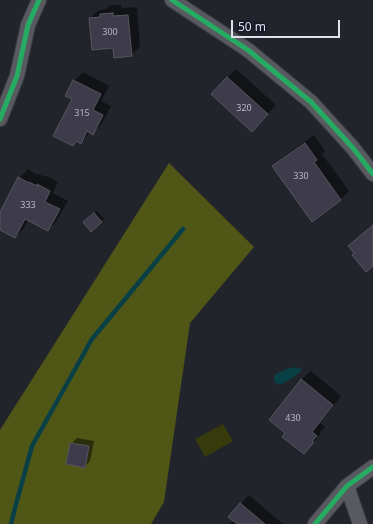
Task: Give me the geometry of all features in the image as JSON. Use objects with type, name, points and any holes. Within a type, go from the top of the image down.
[{"type":"street","points":[[0,119],[17,76],[28,25],[39,0]]},
{"type":"street","points":[[172,0],[248,50],[311,102],[353,148],[373,174]]},
{"type":"street","points":[[315,524],[347,486],[373,467]]},
{"type":"street","points":[[347,486],[360,524]]},
{"type":"green space","points":[[169,163],[254,247],[190,323],[164,502],[151,524],[0,524],[0,430]]},
{"type":"green space","points":[[223,424],[233,441],[205,457],[195,439]]},
{"type":"water","points":[[296,367],[302,370],[294,377],[280,385],[274,381],[274,375],[286,369]]},
{"type":"building","points":[[113,13],[113,16],[128,15],[132,56],[114,58],[113,48],[92,50],[89,18],[100,17],[100,14]]},
{"type":"building","points":[[227,77],[268,114],[252,132],[211,94]]},
{"type":"building","points":[[73,80],[101,94],[93,110],[103,115],[93,135],[87,131],[81,144],[76,141],[73,146],[53,136],[72,99],[65,96]]},
{"type":"building","points":[[305,143],[317,160],[314,162],[341,200],[312,222],[272,166]]},
{"type":"building","points":[[18,177],[37,186],[37,184],[50,191],[45,202],[60,209],[48,231],[25,219],[15,238],[0,230],[0,212]]},
{"type":"building","points":[[94,213],[102,222],[91,232],[83,222]]},
{"type":"building","points":[[373,225],[373,266],[366,272],[352,255],[354,253],[348,246]]},
{"type":"building","points":[[301,379],[333,405],[312,432],[317,436],[304,454],[282,437],[285,433],[269,420]]},
{"type":"building","points":[[70,443],[89,446],[85,468],[66,464]]},
{"type":"building","points":[[240,503],[265,524],[237,524],[228,517]]},
{"type":"waterway","points":[[11,524],[32,446],[92,339],[183,229]]},
{"type":"cycle path","points":[[0,119],[17,76],[28,25],[39,0]]},
{"type":"cycle path","points":[[172,0],[248,50],[311,102],[353,148],[373,174]]},
{"type":"cycle path","points":[[315,524],[347,486],[373,467]]}]
